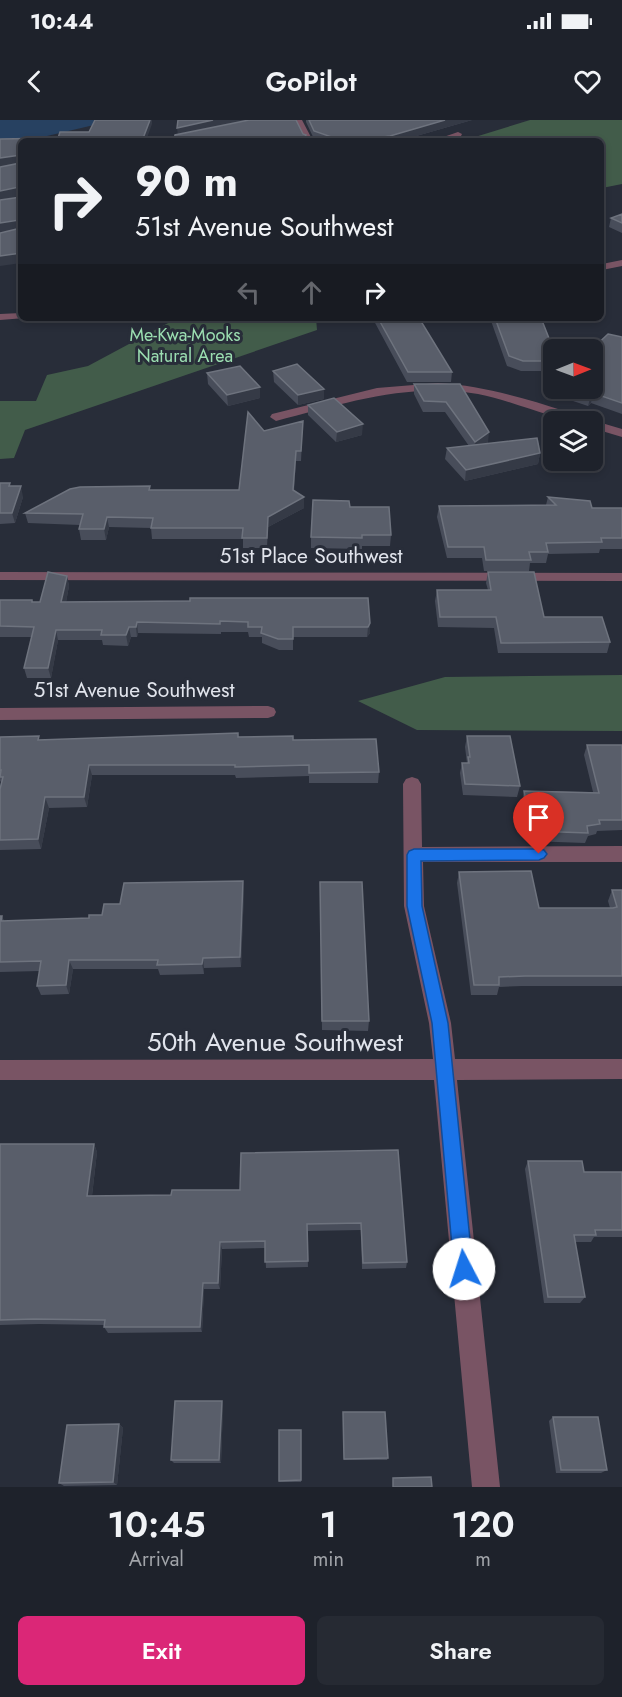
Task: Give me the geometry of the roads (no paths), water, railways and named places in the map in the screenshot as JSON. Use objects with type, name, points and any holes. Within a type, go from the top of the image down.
[{"type":"main road","points":[[182,138],[209,133]]},
{"type":"street","points":[[298,120],[307,138]]},
{"type":"street","points":[[445,138],[458,134]]},
{"type":"street","points":[[604,267],[622,263]]},
{"type":"street","points":[[0,317],[18,316]]},
{"type":"street","points":[[276,417],[388,390],[437,386],[512,396],[554,411]]},
{"type":"street","points":[[603,427],[622,433]]},
{"type":"street","name":"51st Place Southwest","points":[[0,576],[622,577]]},
{"type":"street","name":"51st Avenue Southwest","points":[[0,714],[268,712]]},
{"type":"street","points":[[412,784],[414,906],[440,1023],[486,1487]]},
{"type":"street","points":[[414,855],[622,854]]},
{"type":"street","name":"50th Avenue Southwest","points":[[0,1070],[622,1070]]},
{"type":"water","points":[[0,120],[97,120],[94,125],[38,138],[18,138],[18,143],[0,147]]},
{"type":"park label","name":"Me-Kwa-Mooks Natural Area","points":[[185,345]]}]
